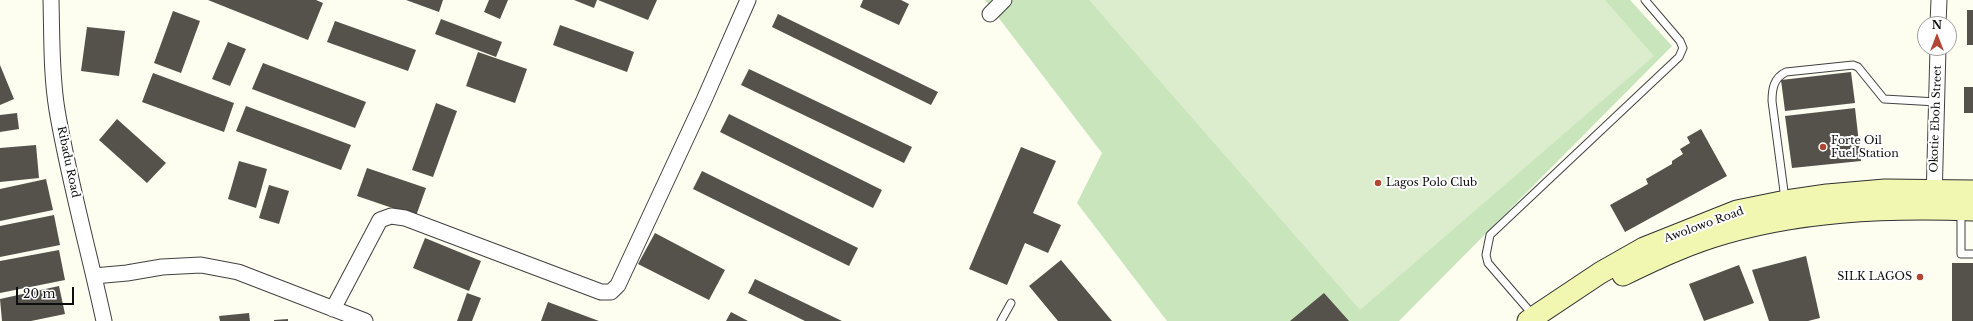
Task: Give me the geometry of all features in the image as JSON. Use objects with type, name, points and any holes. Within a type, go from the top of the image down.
[{"type":"main road","name":"Awolowo Road","points":[[1538,319],[1600,273],[1644,248],[1737,211],[1786,201],[1827,195],[1885,190],[1934,200],[1967,209]]},
{"type":"main road","name":"Awolowo Road","points":[[1538,319],[1571,306],[1614,279],[1664,255],[1712,237],[1769,222],[1833,212],[1934,200],[1973,191]]},
{"type":"street","name":"Ribadu Road","points":[[51,0],[52,54],[57,108],[74,192],[104,321]]},
{"type":"street","points":[[333,309],[380,220],[392,216],[405,218],[601,292],[611,292],[618,285],[704,100],[748,0]]},
{"type":"street","points":[[990,14],[1004,0]]},
{"type":"street","points":[[1938,16],[1939,0]]},
{"type":"street","name":"Okotie Eboh Street","points":[[1934,200],[1938,56]]},
{"type":"street","points":[[94,276],[127,273],[162,267],[201,265],[238,272],[364,321]]},
{"type":"lane","points":[[1538,319],[1488,263],[1486,255],[1490,236],[1679,58],[1682,48],[1680,41],[1645,0]]},
{"type":"lane","points":[[1786,201],[1772,101],[1772,89],[1779,76],[1786,72],[1853,65],[1858,67],[1884,99],[1937,102]]},
{"type":"lane","points":[[1967,209],[1961,254],[1973,254]]},
{"type":"lane","points":[[1001,321],[1011,303]]},
{"type":"green space","name":"Lagos Polo Club","points":[[985,0],[1630,0],[1672,46],[1399,321],[1167,321],[1077,203],[1102,153]]},
{"type":"green space","name":"Lagos Polo Club","points":[[1089,0],[1605,0],[1654,56],[1360,310]]},
{"type":"building","points":[[208,0],[316,0],[323,3],[308,40]]},
{"type":"building","points":[[406,0],[443,0],[439,12]]},
{"type":"building","points":[[489,0],[508,0],[500,19],[484,12]]},
{"type":"building","points":[[574,0],[597,0],[594,8]]},
{"type":"building","points":[[598,0],[657,0],[648,20]]},
{"type":"building","points":[[863,0],[901,0],[909,4],[899,25],[860,7]]},
{"type":"building","points":[[1967,10],[1973,10],[1973,45],[1967,45]]},
{"type":"building","points":[[173,11],[200,21],[181,73],[154,63]]},
{"type":"building","points":[[778,14],[938,92],[931,105],[772,27]]},
{"type":"building","points":[[441,19],[502,42],[496,57],[435,34]]},
{"type":"building","points":[[335,21],[416,50],[408,71],[327,42]]},
{"type":"building","points":[[560,25],[634,52],[627,72],[553,45]]},
{"type":"building","points":[[87,27],[125,31],[119,76],[81,71]]},
{"type":"building","points":[[228,42],[246,49],[230,86],[212,79]]},
{"type":"building","points":[[478,52],[527,69],[515,103],[466,86]]},
{"type":"building","points":[[263,63],[366,102],[355,128],[252,89]]},
{"type":"building","points":[[0,65],[14,99],[0,105]]},
{"type":"building","points":[[749,69],[912,147],[904,163],[741,85]]},
{"type":"building","points":[[1851,72],[1855,103],[1785,111],[1781,80]]},
{"type":"building","points":[[153,73],[234,103],[224,132],[142,102]]},
{"type":"building","points":[[1964,87],[1973,87],[1973,113],[1964,113]]},
{"type":"building","points":[[436,103],[457,111],[433,177],[412,170]]},
{"type":"building","points":[[246,106],[351,145],[341,170],[236,131]]},
{"type":"building","points":[[1855,108],[1861,161],[1792,168],[1785,116]]},
{"type":"building","points":[[17,113],[19,129],[0,132],[0,115]]},
{"type":"building","points":[[729,114],[882,190],[873,208],[720,132]]},
{"type":"building","points":[[117,119],[166,163],[147,183],[99,140]]},
{"type":"building","points":[[1701,129],[1727,176],[1625,232],[1610,205],[1648,184],[1646,179],[1672,164],[1672,161],[1683,154],[1680,149],[1690,143],[1687,137]]},
{"type":"building","points":[[36,145],[39,178],[0,182],[0,148]]},
{"type":"building","points":[[1021,147],[1056,161],[1033,213],[1061,225],[1048,253],[1025,243],[1007,285],[969,269]]},
{"type":"building","points":[[239,161],[267,169],[256,208],[228,199]]},
{"type":"building","points":[[367,168],[426,188],[416,216],[357,196]]},
{"type":"building","points":[[702,171],[858,248],[849,266],[693,189]]},
{"type":"building","points":[[46,179],[53,210],[0,221],[0,189]]},
{"type":"building","points":[[269,185],[289,191],[279,224],[259,218]]},
{"type":"building","points":[[54,215],[60,245],[0,257],[0,226]]},
{"type":"building","points":[[655,233],[725,270],[709,300],[638,264]]},
{"type":"building","points":[[425,238],[481,261],[469,291],[413,268]]},
{"type":"building","points":[[59,250],[65,280],[0,293],[0,261]]},
{"type":"building","points":[[1806,256],[1820,318],[1808,321],[1769,321],[1752,270]]},
{"type":"building","points":[[1061,260],[1112,321],[1058,321],[1029,286]]},
{"type":"building","points":[[1952,263],[1973,263],[1973,321],[1952,321]]},
{"type":"building","points":[[1739,265],[1754,303],[1704,321],[1689,284]]},
{"type":"building","points":[[755,279],[842,321],[805,321],[748,293]]},
{"type":"building","points":[[59,286],[65,314],[31,321],[2,321],[0,299]]},
{"type":"building","points":[[467,293],[481,298],[472,321],[457,321]]},
{"type":"building","points":[[1324,293],[1349,321],[1290,321]]},
{"type":"building","points":[[548,302],[599,321],[541,321]]},
{"type":"building","points":[[731,312],[748,321],[726,321]]},
{"type":"building","points":[[249,313],[250,321],[220,321],[219,316]]},
{"type":"building","points":[[288,319],[288,321],[274,321],[274,320]]},
{"type":"place","name":"Forte Oil Fuel Station","points":[[1823,147]]},
{"type":"place","name":"Lagos Polo Club","points":[[1378,183]]},
{"type":"place","name":"SILK LAGOS","points":[[1920,277]]}]
